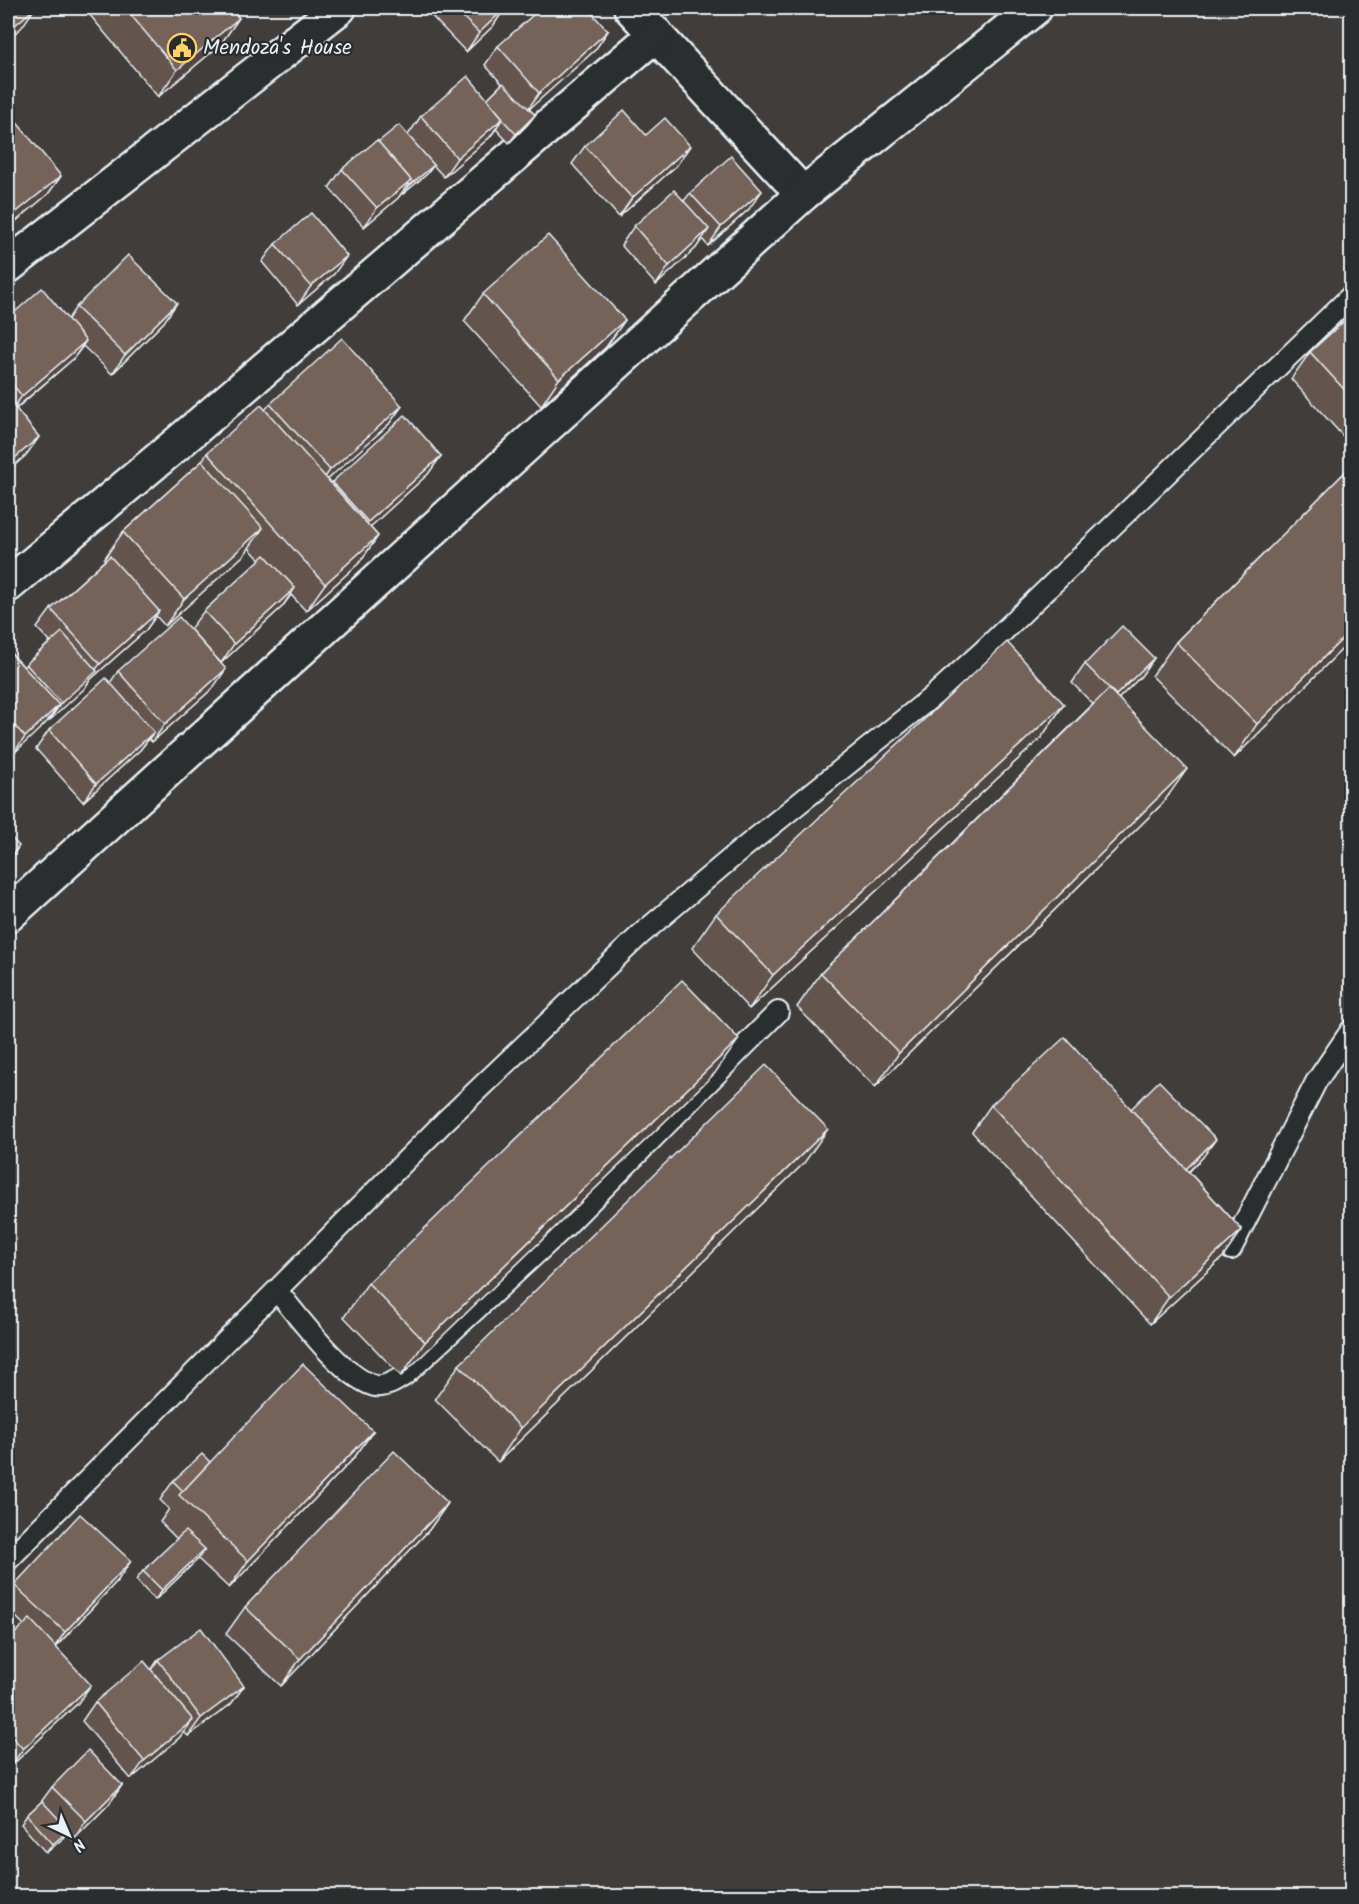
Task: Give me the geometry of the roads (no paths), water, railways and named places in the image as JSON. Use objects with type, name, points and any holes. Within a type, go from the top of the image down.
[{"type":"street","points":[[8,266],[339,8]]},
{"type":"street","points":[[631,8],[803,194]]},
{"type":"street","points":[[8,915],[803,194],[1035,8]]},
{"type":"street","points":[[8,585],[657,34]]},
{"type":"lane","points":[[8,1560],[445,1121],[640,935],[742,849],[933,696],[983,651],[1352,295]]},
{"type":"lane","points":[[277,1292],[344,1369],[376,1386],[391,1384],[405,1375],[564,1228],[777,1012]]},
{"type":"lane","points":[[1231,1249],[1316,1082],[1352,1029]]},
{"type":"place","name":"Mendoza's House","points":[[182,48]]}]
